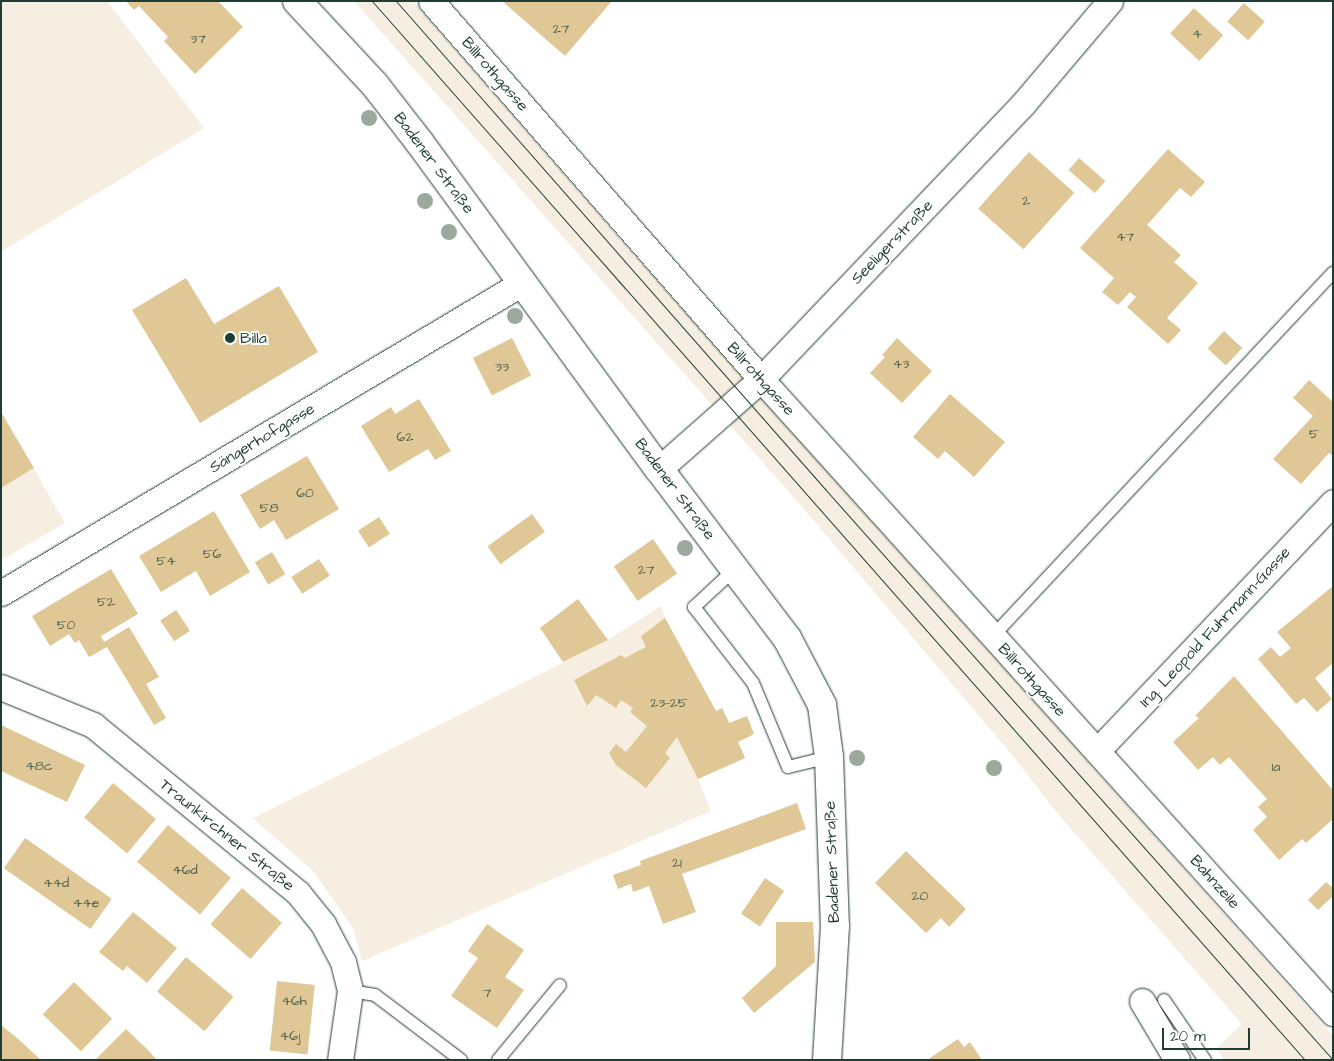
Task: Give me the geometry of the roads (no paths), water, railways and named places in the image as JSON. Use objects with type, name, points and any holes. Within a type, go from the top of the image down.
[{"type":"street","name":"Badener Straße","points":[[297,1],[375,85],[659,469],[787,638],[822,705],[829,757],[835,926],[827,1060]]},
{"type":"street","name":"Billrothgasse","points":[[432,1],[761,379],[1097,752]]},
{"type":"street","name":"Seeligerstraße","points":[[659,469],[761,379],[1023,104],[1110,1]]},
{"type":"street","name":"Sängerhofgasse","points":[[1,593],[522,283]]},
{"type":"street","name":"Ing. Leopold Fuhrmann-Gasse","points":[[1097,752],[1333,502]]},
{"type":"street","name":"Traunkirchner Straße","points":[[1,687],[93,725],[298,893],[323,924],[343,962],[350,991],[340,1060]]},
{"type":"street","name":"Bahnzeile","points":[[1097,752],[1333,1013]]},
{"type":"street","points":[[1153,1000],[1177,1060]]},
{"type":"lane","points":[[992,637],[1333,272]]},
{"type":"lane","points":[[734,569],[694,606],[753,683],[788,767],[829,757]]},
{"type":"lane","points":[[498,1060],[560,985]]},
{"type":"lane","points":[[350,991],[375,995],[461,1060]]},
{"type":"lane","points":[[1153,1000],[1205,1060]]},
{"type":"tram line","points":[[372,1],[1305,1060]]},
{"type":"tram line","points":[[396,1],[825,489],[1333,1060]]},
{"type":"place","name":"Billa","points":[[230,338]]}]
